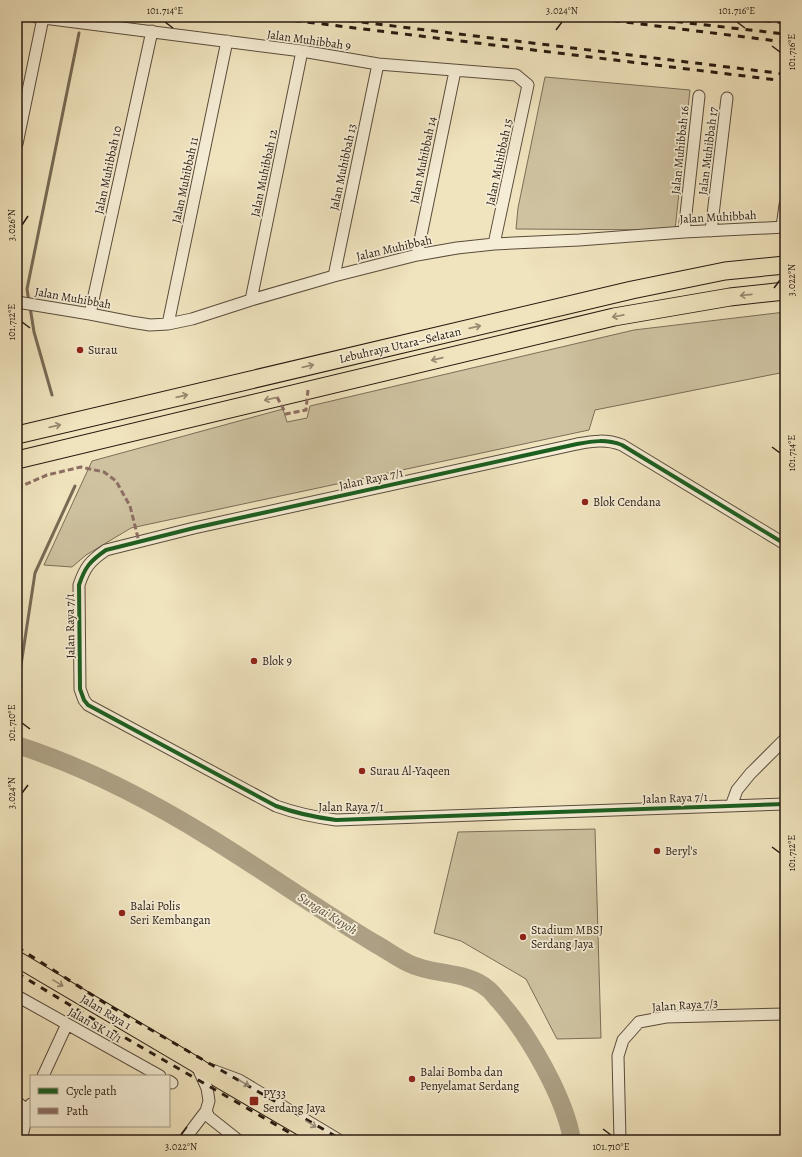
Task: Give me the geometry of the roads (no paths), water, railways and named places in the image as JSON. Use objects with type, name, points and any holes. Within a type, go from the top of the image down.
[{"type":"highway","name":"Lebuhraya Utara–Selatan","points":[[17,435],[632,290],[725,271],[785,265]]},
{"type":"highway","name":"Lebuhraya Utara–Selatan","points":[[17,460],[614,317],[730,297],[785,291]]},
{"type":"main road","name":"Jalan Raya 1","points":[[17,959],[322,1140]]},
{"type":"street","name":"Jalan Muhibbah 9","points":[[40,17],[227,41],[378,64],[516,75],[528,85]]},
{"type":"street","points":[[17,144],[20,113],[40,17]]},
{"type":"street","name":"Jalan Muhibbah 10","points":[[90,314],[152,31]]},
{"type":"street","name":"Jalan Muhibbah 11","points":[[168,324],[227,41]]},
{"type":"street","name":"Jalan Muhibbah 12","points":[[251,300],[302,52]]},
{"type":"street","name":"Jalan Muhibbah 13","points":[[334,276],[378,64]]},
{"type":"street","name":"Jalan Muhibbah 14","points":[[417,254],[455,71]]},
{"type":"street","name":"Jalan Muhibbah 15","points":[[494,244],[528,85]]},
{"type":"street","name":"Jalan Muhibbah 16","points":[[684,232],[699,96]]},
{"type":"street","name":"Jalan Muhibbah 17","points":[[711,231],[728,98]]},
{"type":"street","points":[[784,227],[785,205]]},
{"type":"street","name":"Jalan Muhibbah","points":[[18,302],[150,325],[168,324],[192,319],[334,276],[417,254],[494,244],[784,227]]},
{"type":"street","name":"Jalan Raya 7/1","points":[[785,544],[622,445],[612,441],[598,440],[194,528],[106,550],[96,556],[84,569],[79,584],[80,689],[84,700],[88,705],[276,806],[293,812],[310,817],[336,820],[785,804]]},
{"type":"street","points":[[731,806],[737,790],[750,774],[785,738]]},
{"type":"street","name":"Jalan SK 11/1","points":[[17,996],[158,1075]]},
{"type":"street","name":"Jalan Raya 7/3","points":[[620,1140],[618,1056],[623,1040],[639,1022],[666,1017],[785,1014]]},
{"type":"street","points":[[44,1075],[67,1024]]},
{"type":"street","points":[[184,1140],[206,1111],[209,1101],[207,1088],[195,1064]]},
{"type":"street","name":"Jalan Raya 1","points":[[195,1064],[239,1080],[339,1140]]},
{"type":"street","points":[[17,1102],[29,1107],[20,1140]]},
{"type":"street","points":[[206,1111],[209,1117],[238,1140]]},
{"type":"waterway","points":[[29,302],[27,289],[79,33]]},
{"type":"waterway","points":[[30,307],[34,332],[52,395]]},
{"type":"waterway","points":[[17,699],[35,573],[75,486]]},
{"type":"waterway","name":"Sungai Kuyoh","points":[[17,745],[93,774],[166,811],[313,905],[408,963],[428,970],[470,979],[488,989],[511,1016],[534,1049],[562,1105],[572,1140]]},
{"type":"railway","points":[[266,17],[785,81]]},
{"type":"railway","points":[[320,17],[785,74]]},
{"type":"railway","points":[[585,17],[785,42]]},
{"type":"railway","points":[[736,17],[785,23]]},
{"type":"railway","points":[[662,20],[785,34]]},
{"type":"railway","points":[[17,947],[108,1005],[342,1140]]},
{"type":"railway","points":[[17,973],[103,1025],[302,1140]]},
{"type":"place","name":"Surau","points":[[80,350]]},
{"type":"place","name":"Blok Cendana","points":[[585,502]]},
{"type":"place","name":"Blok 9","points":[[254,661]]},
{"type":"place","name":"Surau Al-Yaqeen","points":[[362,771]]},
{"type":"place","name":"Beryl's","points":[[657,851]]},
{"type":"place","name":"Balai Polis Seri Kembangan","points":[[122,913]]},
{"type":"place","name":"Stadium MBSJ Serdang Jaya","points":[[523,937]]},
{"type":"place","name":"Balai Bomba dan Penyelamat Serdang","points":[[412,1079]]},
{"type":"place","name":"PY33 Serdang Jaya","points":[[254,1101]]}]
